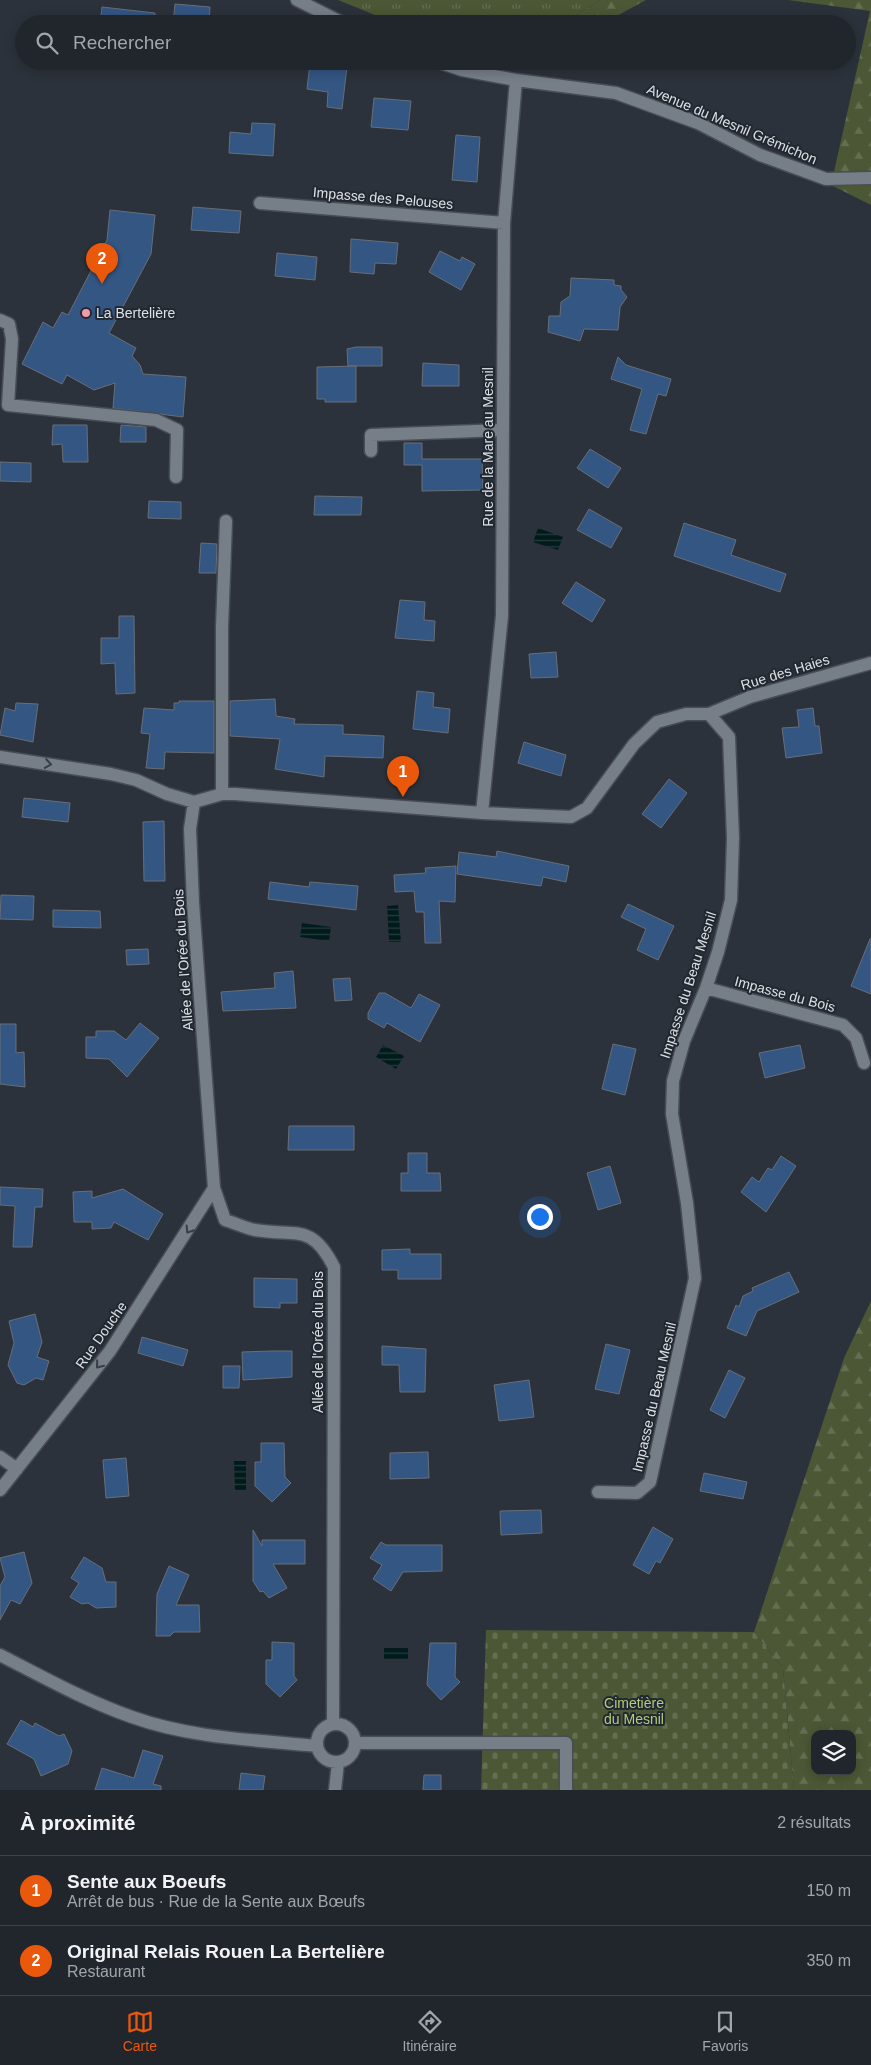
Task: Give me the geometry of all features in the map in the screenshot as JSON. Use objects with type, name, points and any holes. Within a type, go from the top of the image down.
[{"type":"street","points":[[297,0],[327,15]]},
{"type":"street","name":"Avenue du Mesnil Grémichon","points":[[462,70],[516,80],[616,93],[698,123],[760,155],[826,179],[871,178]]},
{"type":"street","name":"Rue de la Mare au Mesnil","points":[[482,813],[502,616],[504,223],[516,80]]},
{"type":"street","name":"Impasse des Pelouses","points":[[260,203],[504,223]]},
{"type":"street","points":[[0,320],[9,324],[12,339],[8,405],[156,420],[176,430],[176,477]]},
{"type":"street","points":[[371,451],[371,435],[503,430]]},
{"type":"street","points":[[222,794],[222,628],[226,521]]},
{"type":"street","name":"Rue des Haies","points":[[709,714],[750,697],[871,663]]},
{"type":"street","points":[[0,757],[111,774],[136,780],[167,794],[194,802],[222,794],[482,813],[571,817],[587,808],[634,744],[658,722],[686,714],[709,714]]},
{"type":"street","name":"Impasse du Beau Mesnil","points":[[598,1492],[637,1493],[650,1482],[695,1278],[694,1255],[672,1114],[674,1081],[684,1041],[706,988],[731,900],[733,838],[729,737],[709,714]]},
{"type":"street","name":"Allée de l'Orée du Bois","points":[[194,802],[190,829],[193,903],[214,1188],[225,1220],[254,1230],[297,1233],[313,1238],[326,1251],[334,1267],[333,1724]]},
{"type":"street","name":"Impasse du Bois","points":[[706,988],[843,1025],[856,1038],[864,1063]]},
{"type":"street","name":"Rue Douche","points":[[0,1490],[110,1351],[214,1188]]},
{"type":"street","points":[[0,1457],[17,1469]]},
{"type":"street","points":[[0,1655],[92,1702],[133,1718],[200,1733],[317,1746]]},
{"type":"street","points":[[333,1724],[340,1724],[351,1731],[356,1743],[349,1758],[338,1763],[326,1760],[318,1752],[317,1746],[319,1734],[327,1726],[333,1724]]},
{"type":"street","points":[[356,1743],[566,1743],[566,1790]]},
{"type":"street","points":[[335,1790],[338,1763]]},
{"type":"green space","points":[[338,0],[600,0],[576,15],[375,15]]},
{"type":"green space","points":[[600,0],[646,0],[618,15],[576,15]]},
{"type":"green space","points":[[788,0],[871,0],[871,205],[831,185],[870,11]]},
{"type":"green space","points":[[871,1301],[871,1790],[794,1790],[783,1668],[754,1632],[844,1358]]},
{"type":"green space","name":"Cimetière du Mesnil","points":[[486,1630],[754,1632],[783,1668],[794,1790],[481,1790]]},
{"type":"shaded area","points":[[538,528],[563,537],[558,550],[533,542]]},
{"type":"shaded area","points":[[398,905],[401,942],[389,942],[387,906]]},
{"type":"shaded area","points":[[302,923],[331,927],[329,941],[300,937]]},
{"type":"shaded area","points":[[383,1045],[404,1056],[396,1069],[376,1057]]},
{"type":"shaded area","points":[[234,1461],[246,1461],[246,1490],[235,1490]]},
{"type":"shaded area","points":[[384,1648],[408,1648],[408,1659],[384,1659]]},
{"type":"building","points":[[175,4],[210,7],[210,15],[174,15]]},
{"type":"building","points":[[102,7],[155,13],[155,15],[101,15]]},
{"type":"building","points":[[309,70],[347,70],[342,109],[327,107],[328,92],[307,89]]},
{"type":"building","points":[[374,98],[411,101],[408,130],[371,127]]},
{"type":"building","points":[[252,123],[275,124],[273,156],[229,153],[230,132],[251,134]]},
{"type":"building","points":[[456,135],[480,137],[477,182],[452,180]]},
{"type":"building","points":[[193,207],[241,211],[239,233],[191,230]]},
{"type":"building","points":[[110,210],[155,215],[151,254],[109,333],[136,348],[132,356],[140,365],[143,374],[186,377],[183,417],[113,408],[115,383],[94,390],[67,375],[62,384],[22,364],[43,322],[53,328],[62,312],[68,315],[107,240]]},
{"type":"building","points":[[351,239],[398,243],[396,264],[375,263],[374,274],[350,272]]},
{"type":"building","points":[[440,251],[460,261],[462,257],[475,264],[461,290],[429,272]]},
{"type":"building","points":[[277,253],[317,257],[315,280],[275,276]]},
{"type":"building","points":[[571,278],[614,280],[614,285],[621,286],[621,290],[627,297],[620,307],[618,330],[584,329],[580,341],[548,332],[549,316],[560,316],[561,302],[570,296]]},
{"type":"building","points":[[382,347],[382,366],[348,366],[347,349]]},
{"type":"building","points":[[618,357],[626,365],[671,379],[666,396],[658,394],[646,434],[630,430],[642,389],[611,379]]},
{"type":"building","points":[[423,363],[459,365],[459,386],[422,386]]},
{"type":"building","points":[[356,366],[356,402],[325,402],[325,399],[317,399],[317,367]]},
{"type":"building","points":[[53,425],[87,425],[88,462],[63,462],[62,444],[52,445]]},
{"type":"building","points":[[121,425],[146,427],[146,442],[120,442]]},
{"type":"building","points":[[404,443],[422,443],[422,459],[482,459],[483,490],[422,491],[422,465],[404,465]]},
{"type":"building","points":[[590,449],[621,468],[608,488],[577,468]]},
{"type":"building","points":[[0,462],[31,463],[31,482],[0,481]]},
{"type":"building","points":[[315,496],[362,497],[361,515],[314,515]]},
{"type":"building","points":[[149,501],[181,502],[181,519],[148,518]]},
{"type":"building","points":[[589,509],[622,528],[611,548],[577,530]]},
{"type":"building","points":[[684,523],[736,540],[731,555],[786,574],[780,592],[674,556]]},
{"type":"building","points":[[201,543],[217,544],[216,573],[199,573]]},
{"type":"building","points":[[576,582],[605,600],[592,622],[562,603]]},
{"type":"building","points":[[400,600],[425,602],[424,620],[435,621],[434,641],[395,638]]},
{"type":"building","points":[[119,616],[134,616],[135,693],[116,694],[115,663],[101,664],[101,638],[119,638]]},
{"type":"building","points":[[556,652],[558,677],[531,678],[529,654]]},
{"type":"building","points":[[417,691],[434,693],[433,707],[450,709],[448,733],[413,729]]},
{"type":"building","points":[[275,699],[276,716],[295,719],[294,724],[343,725],[343,734],[384,736],[383,758],[325,756],[324,777],[275,769],[280,739],[230,736],[230,701]]},
{"type":"building","points":[[179,701],[214,701],[214,753],[165,752],[164,769],[146,768],[150,734],[141,733],[144,708],[174,710],[174,703],[179,703]]},
{"type":"building","points":[[16,703],[38,704],[33,742],[0,735],[5,708],[15,711]]},
{"type":"building","points":[[813,708],[815,726],[819,726],[822,753],[786,758],[782,728],[799,727],[797,710]]},
{"type":"building","points":[[524,742],[566,755],[561,776],[518,763]]},
{"type":"building","points":[[669,779],[687,793],[661,828],[642,814]]},
{"type":"building","points":[[24,798],[70,803],[68,822],[22,817]]},
{"type":"building","points":[[164,821],[165,881],[144,881],[143,822]]},
{"type":"building","points":[[497,851],[569,866],[566,882],[543,877],[541,886],[457,874],[459,852],[496,857]]},
{"type":"building","points":[[456,866],[455,902],[439,901],[441,943],[425,943],[424,912],[416,912],[414,891],[395,892],[394,875],[426,873],[425,868]]},
{"type":"building","points":[[270,882],[309,887],[310,882],[358,886],[356,910],[268,899]]},
{"type":"building","points":[[1,895],[34,896],[33,920],[0,919]]},
{"type":"building","points":[[628,904],[674,926],[658,960],[637,950],[646,929],[621,917]]},
{"type":"building","points":[[53,910],[100,911],[101,928],[53,927]]},
{"type":"building","points":[[871,939],[871,994],[851,986]]},
{"type":"building","points":[[148,949],[149,964],[127,965],[126,950]]},
{"type":"building","points":[[293,971],[296,1008],[223,1011],[221,992],[275,988],[274,973]]},
{"type":"building","points":[[350,978],[352,1000],[335,1001],[333,979]]},
{"type":"building","points":[[379,993],[385,993],[411,1008],[419,994],[440,1005],[420,1042],[387,1023],[384,1028],[368,1019],[368,1013]]},
{"type":"building","points":[[140,1023],[159,1038],[127,1077],[109,1059],[86,1058],[86,1037],[96,1037],[96,1031],[114,1031],[126,1040]]},
{"type":"building","points":[[0,1024],[16,1024],[16,1053],[24,1052],[25,1087],[0,1084]]},
{"type":"building","points":[[613,1044],[636,1049],[625,1095],[602,1089]]},
{"type":"building","points":[[800,1045],[805,1068],[765,1078],[759,1053]]},
{"type":"building","points":[[289,1126],[354,1126],[354,1150],[288,1150]]},
{"type":"building","points":[[408,1153],[427,1153],[427,1173],[440,1173],[441,1191],[401,1191],[401,1173],[408,1173]]},
{"type":"building","points":[[781,1156],[796,1166],[766,1212],[741,1192],[752,1177],[759,1182],[768,1168],[772,1170]]},
{"type":"building","points":[[610,1166],[621,1203],[598,1210],[587,1173]]},
{"type":"building","points":[[0,1187],[43,1189],[42,1207],[35,1207],[32,1247],[13,1247],[15,1206],[0,1205]]},
{"type":"building","points":[[123,1189],[163,1214],[148,1240],[114,1222],[111,1228],[92,1229],[92,1222],[74,1222],[73,1192],[92,1191],[92,1198]]},
{"type":"building","points":[[410,1249],[410,1254],[441,1254],[441,1279],[398,1279],[398,1270],[382,1270],[382,1250]]},
{"type":"building","points":[[789,1272],[799,1292],[757,1311],[746,1336],[727,1328],[736,1305],[739,1307],[743,1296],[753,1291],[752,1288]]},
{"type":"building","points":[[254,1278],[297,1279],[297,1303],[280,1303],[280,1308],[254,1307]]},
{"type":"building","points":[[35,1314],[42,1342],[37,1357],[49,1361],[43,1380],[36,1378],[24,1385],[17,1383],[8,1365],[14,1343],[9,1321]]},
{"type":"building","points":[[142,1337],[188,1350],[183,1366],[138,1353]]},
{"type":"building","points":[[606,1344],[630,1350],[619,1394],[595,1389]]},
{"type":"building","points":[[382,1346],[426,1349],[425,1392],[400,1392],[399,1365],[382,1365]]},
{"type":"building","points":[[292,1351],[292,1377],[243,1380],[242,1352]]},
{"type":"building","points":[[223,1366],[240,1366],[239,1388],[223,1388]]},
{"type":"building","points":[[729,1370],[745,1378],[725,1418],[710,1410]]},
{"type":"building","points":[[529,1380],[534,1417],[499,1421],[494,1385]]},
{"type":"building","points":[[261,1443],[284,1443],[285,1477],[291,1483],[272,1502],[255,1486],[255,1462],[261,1462]]},
{"type":"building","points":[[428,1452],[429,1478],[390,1479],[390,1453]]},
{"type":"building","points":[[126,1458],[129,1496],[106,1498],[103,1460]]},
{"type":"building","points":[[704,1473],[747,1482],[743,1499],[700,1491]]},
{"type":"building","points":[[541,1510],[542,1533],[501,1535],[500,1511]]},
{"type":"building","points":[[653,1527],[673,1539],[660,1563],[656,1561],[649,1574],[633,1565]]},
{"type":"building","points":[[253,1530],[262,1546],[262,1540],[305,1540],[305,1564],[273,1564],[287,1588],[269,1598],[263,1591],[260,1592],[253,1581]]},
{"type":"building","points":[[381,1542],[386,1545],[442,1545],[442,1571],[403,1572],[391,1591],[373,1579],[382,1565],[370,1558]]},
{"type":"building","points":[[24,1552],[32,1583],[20,1604],[11,1600],[0,1620],[0,1586],[5,1577],[0,1558]]},
{"type":"building","points":[[84,1557],[102,1568],[106,1582],[116,1582],[116,1607],[96,1608],[88,1603],[82,1604],[70,1597],[79,1583],[71,1578]]},
{"type":"building","points":[[169,1566],[189,1575],[176,1605],[199,1605],[200,1632],[174,1632],[170,1636],[156,1636],[157,1594]]},
{"type":"building","points":[[272,1642],[294,1643],[294,1676],[297,1680],[280,1697],[266,1684],[266,1660],[272,1660]]},
{"type":"building","points":[[430,1643],[456,1643],[455,1677],[460,1682],[441,1700],[427,1685]]},
{"type":"building","points":[[21,1720],[33,1727],[35,1723],[59,1736],[64,1734],[72,1751],[68,1764],[41,1776],[34,1759],[7,1744]]},
{"type":"building","points":[[143,1750],[163,1756],[153,1784],[161,1786],[161,1790],[95,1790],[102,1768],[134,1778]]},
{"type":"building","points":[[241,1773],[265,1776],[263,1790],[239,1790]]},
{"type":"building","points":[[424,1775],[441,1775],[441,1790],[423,1790]]},
{"type":"place","name":"Original Relais Rouen La Bertelière","points":[[102,284]]},
{"type":"place","name":"La Bertelière","points":[[86,313]]},
{"type":"place","name":"Sente aux Boeufs","points":[[403,797]]}]
